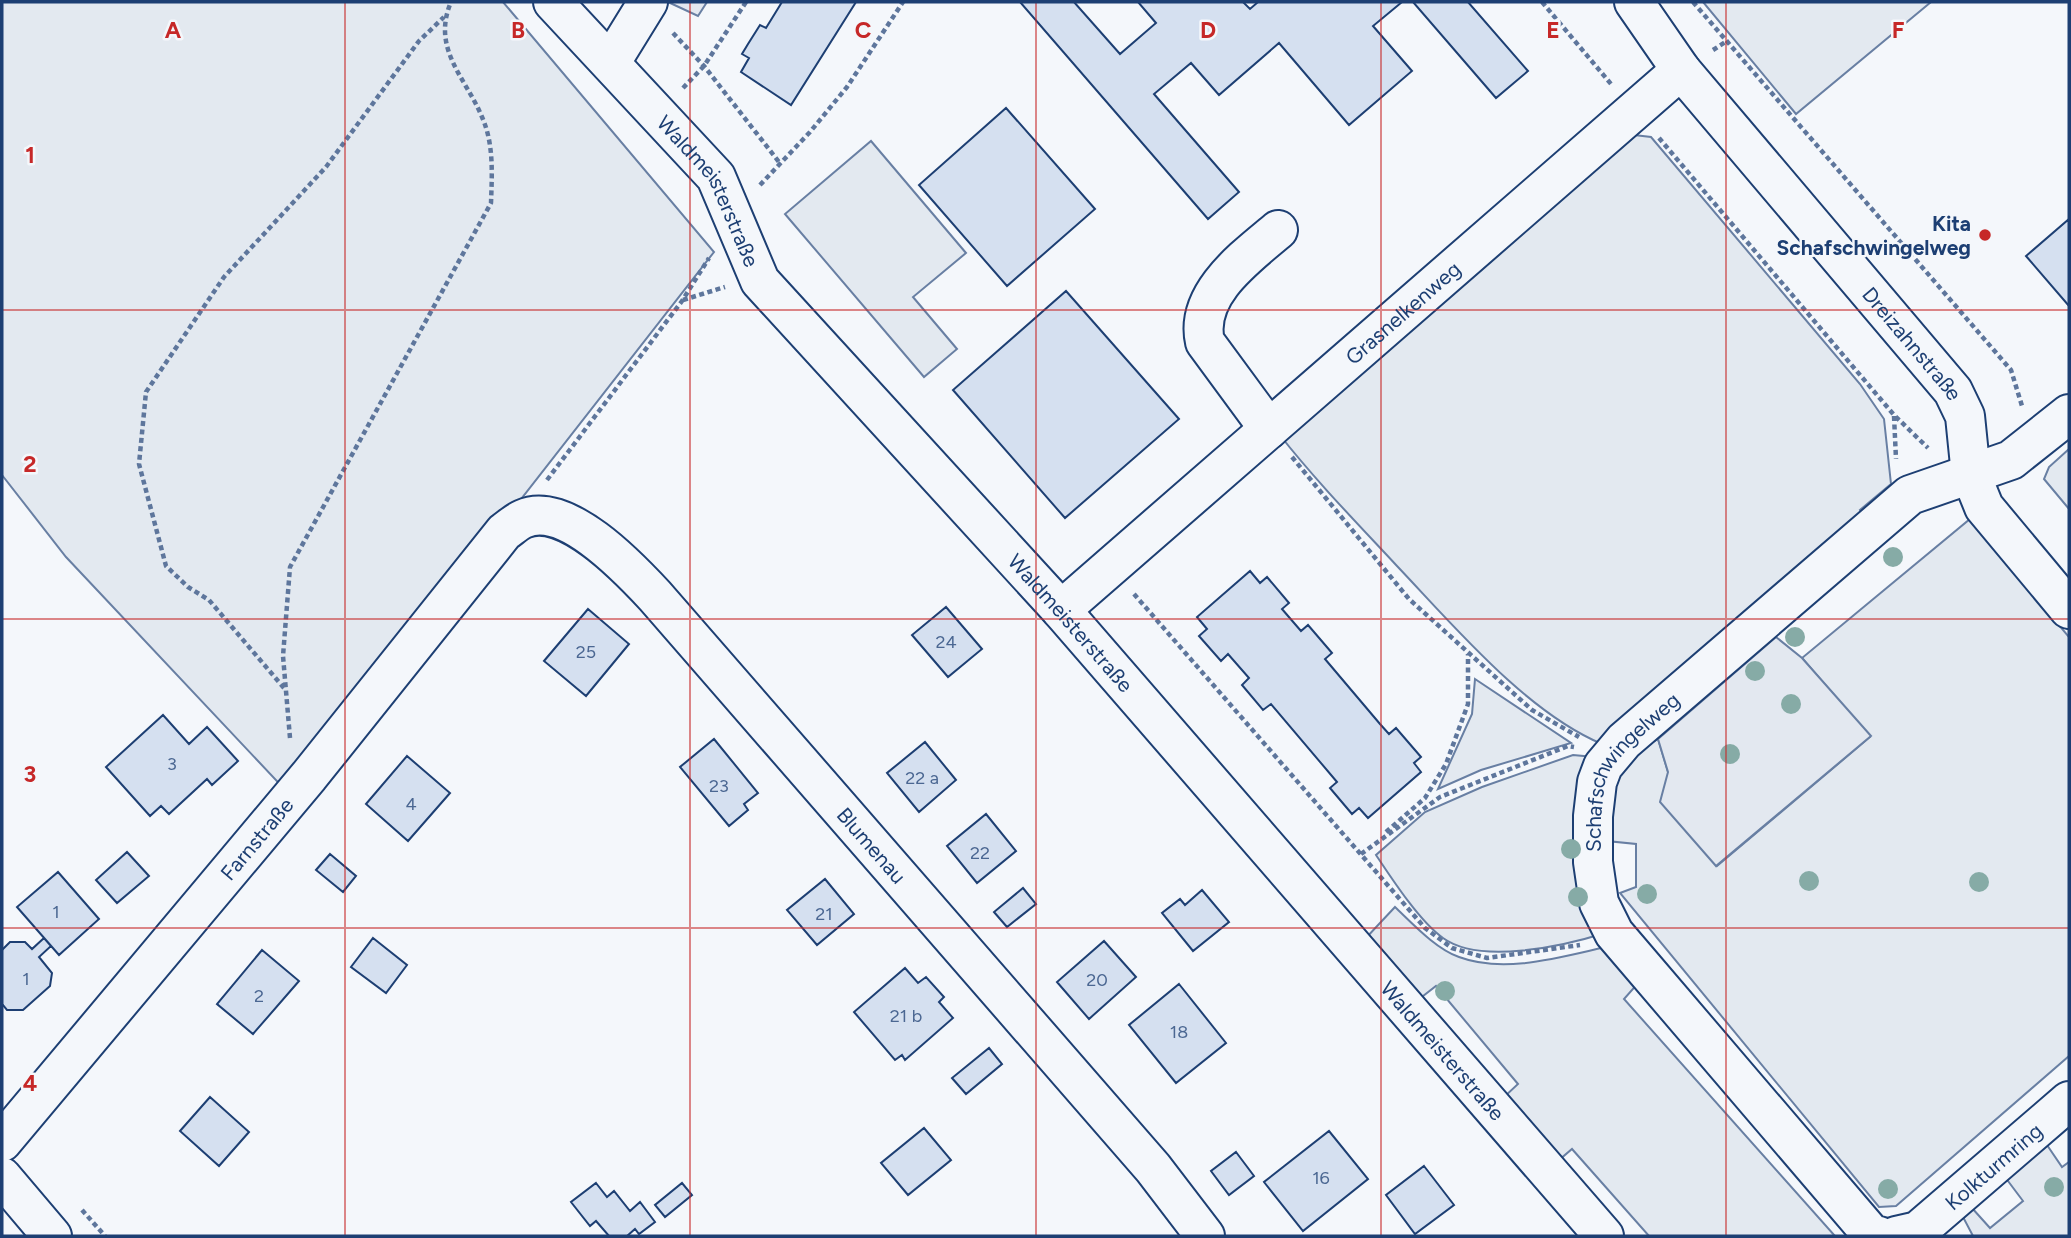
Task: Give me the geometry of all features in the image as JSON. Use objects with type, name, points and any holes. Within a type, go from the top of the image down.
[{"type":"street","name":"Waldmeisterstraße","points":[[553,2],[716,177],[760,281],[1061,610],[1604,1236]]},
{"type":"street","points":[[1634,2],[1681,70]]},
{"type":"street","points":[[611,62],[647,4]]},
{"type":"street","name":"Grasnelkenweg","points":[[1061,610],[1681,70]]},
{"type":"street","name":"Dreizahnstraße","points":[[1681,70],[1953,391],[1965,416],[1971,475],[1984,508],[2069,609]]},
{"type":"street","points":[[1269,429],[1205,342],[1202,330],[1212,299],[1233,268],[1278,230]]},
{"type":"street","name":"Schafschwingelweg","points":[[1879,1236],[1872,1236],[1614,933],[1598,903],[1593,862],[1597,782],[1611,756],[1910,495],[2011,460],[2069,414]]},
{"type":"street","name":"Blumenau","points":[[504,532],[524,518],[548,517],[600,543],[626,566],[1153,1168],[1205,1236]]},
{"type":"street","name":"Farnstraße","points":[[2,1142],[309,776],[504,532]]},
{"type":"street","name":"Kolkturmring","points":[[1907,1234],[2069,1101]]},
{"type":"street","points":[[2,1177],[52,1236]]},
{"type":"path","points":[[285,689],[218,609],[166,566],[139,464],[146,392],[224,277],[326,167],[419,41],[444,17],[451,2]]},
{"type":"path","points":[[660,116],[704,66],[746,2]]},
{"type":"path","points":[[543,484],[681,301],[732,220],[779,162],[810,132],[847,87],[903,2]]},
{"type":"path","points":[[1542,2],[1894,415],[1938,457],[1971,475]]},
{"type":"path","points":[[1693,2],[2011,370],[2033,445]]},
{"type":"path","points":[[647,4],[704,66],[779,162]]},
{"type":"path","points":[[309,776],[290,741],[285,689],[283,656],[290,567],[491,203],[492,156],[489,143],[482,117],[451,65],[444,17]]},
{"type":"path","points":[[1269,429],[1409,599],[1532,710],[1611,756]]},
{"type":"path","points":[[1110,567],[1425,928],[1452,948],[1486,958],[1579,946],[1614,933]]},
{"type":"path","points":[[1361,853],[1425,798],[1446,764],[1468,704],[1468,654]]},
{"type":"path","points":[[1361,853],[1440,797],[1517,764],[1568,746],[1611,756]]},
{"type":"shaded area","points":[[2,2],[503,2],[714,252],[290,795],[66,557],[2,475]]},
{"type":"shaded area","points":[[668,2],[707,2],[698,16]]},
{"type":"shaded area","points":[[1703,2],[1931,2],[1796,114]]},
{"type":"shaded area","points":[[1634,135],[1651,137],[1860,384],[1884,419],[1891,484],[1860,510],[1865,518],[1602,744],[1574,730],[1546,711],[1492,666],[1337,502],[1279,434]]},
{"type":"shaded area","points":[[871,141],[966,253],[913,297],[957,349],[924,377],[785,214]]},
{"type":"shaded area","points":[[2069,449],[2069,509],[2044,479],[2049,467]]},
{"type":"shaded area","points":[[1970,519],[2069,637],[2069,1056],[1896,1206],[1879,1207],[1620,893],[1636,887],[1636,844],[1607,841],[1610,806],[1615,780],[1620,770],[1641,749],[1658,739],[1668,772],[1717,866],[1870,737],[1802,658]]},
{"type":"shaded area","points":[[1776,637],[1802,658],[1871,736],[1716,866],[1660,802],[1668,772],[1658,739]]},
{"type":"shaded area","points":[[1475,679],[1571,743],[1481,770],[1438,789],[1472,714]]},
{"type":"shaded area","points":[[1573,755],[1594,757],[1605,933],[1568,943],[1500,952],[1459,946],[1443,938],[1416,911],[1376,855],[1425,812],[1482,787]]},
{"type":"shaded area","points":[[1395,907],[1442,948],[1459,957],[1478,962],[1517,964],[1615,945],[1640,981],[1624,999],[1835,1236],[1649,1236],[1572,1149],[1559,1160],[1503,1098],[1518,1084],[1436,986],[1418,1000],[1364,940]]},
{"type":"shaded area","points":[[2047,1145],[2062,1167],[2069,1162],[2069,1236],[1973,1236],[1963,1217],[1972,1208],[1990,1228],[2023,1201],[2005,1177]]},
{"type":"building","points":[[782,2],[856,2],[791,105],[741,72],[749,58],[742,54],[760,25],[766,28]]},
{"type":"building","points":[[1020,2],[1074,2],[1120,54],[1156,23],[1138,2],[1243,2],[1250,9],[1258,2],[1402,2],[1373,26],[1412,71],[1349,125],[1279,43],[1219,95],[1191,63],[1154,94],[1239,192],[1208,219]]},
{"type":"building","points":[[1413,2],[1468,2],[1528,71],[1496,98]]},
{"type":"building","points":[[1006,108],[1095,209],[1007,286],[919,185]]},
{"type":"building","points":[[2069,219],[2069,306],[2026,256]]},
{"type":"building","points":[[1066,291],[1179,419],[1065,518],[953,390]]},
{"type":"building","points":[[1250,571],[1260,583],[1267,577],[1289,603],[1282,609],[1301,631],[1308,625],[1332,653],[1325,659],[1380,724],[1389,734],[1396,728],[1421,757],[1414,763],[1421,772],[1368,818],[1359,808],[1352,814],[1330,788],[1337,782],[1271,704],[1263,710],[1242,685],[1249,678],[1228,654],[1221,661],[1199,636],[1207,629],[1197,617]]},
{"type":"building","points":[[946,607],[982,649],[948,677],[912,635]]},
{"type":"building","points":[[588,609],[629,644],[586,696],[544,661]]},
{"type":"building","points":[[163,715],[189,744],[207,727],[238,761],[212,785],[207,779],[169,814],[161,806],[150,816],[106,767]]},
{"type":"building","points":[[714,739],[758,793],[744,804],[748,810],[729,826],[680,767]]},
{"type":"building","points":[[925,742],[956,780],[919,812],[887,773]]},
{"type":"building","points":[[407,756],[450,793],[408,841],[366,804]]},
{"type":"building","points":[[986,814],[1016,851],[977,883],[947,846]]},
{"type":"building","points":[[127,852],[149,876],[117,903],[96,880]]},
{"type":"building","points":[[330,854],[356,876],[343,892],[316,870]]},
{"type":"building","points":[[58,872],[99,919],[59,955],[17,907]]},
{"type":"building","points":[[825,879],[854,914],[817,945],[787,910]]},
{"type":"building","points":[[1023,888],[1036,904],[1007,927],[994,912]]},
{"type":"building","points":[[1202,890],[1229,922],[1193,951],[1162,913],[1180,899],[1185,905]]},
{"type":"building","points":[[44,938],[51,946],[39,957],[52,973],[50,986],[23,1010],[7,1010],[2,1004],[2,950],[10,942],[25,942],[32,949]]},
{"type":"building","points":[[373,938],[407,965],[386,993],[351,967]]},
{"type":"building","points":[[1104,941],[1136,977],[1089,1019],[1057,982]]},
{"type":"building","points":[[262,950],[299,981],[253,1034],[217,1004]]},
{"type":"building","points":[[905,968],[918,983],[926,977],[944,997],[939,1002],[953,1018],[905,1060],[902,1055],[895,1060],[854,1012]]},
{"type":"building","points":[[1179,984],[1226,1043],[1176,1083],[1129,1025]]},
{"type":"building","points":[[989,1048],[1002,1064],[966,1094],[952,1078]]},
{"type":"building","points":[[210,1097],[249,1132],[219,1166],[180,1131]]},
{"type":"building","points":[[924,1128],[951,1160],[908,1195],[881,1163]]},
{"type":"building","points":[[1329,1131],[1368,1179],[1303,1231],[1264,1182]]},
{"type":"building","points":[[1236,1152],[1254,1176],[1229,1195],[1211,1171]]},
{"type":"building","points":[[1424,1166],[1454,1205],[1415,1234],[1386,1195]]},
{"type":"building","points":[[596,1183],[607,1197],[614,1191],[630,1211],[640,1202],[655,1222],[639,1234],[635,1229],[627,1236],[609,1236],[596,1221],[590,1226],[571,1202]]},
{"type":"building","points":[[682,1183],[692,1195],[665,1217],[655,1205]]},
{"type":"place","name":"Kita Schafschwingelweg","points":[[1985,235]]}]
